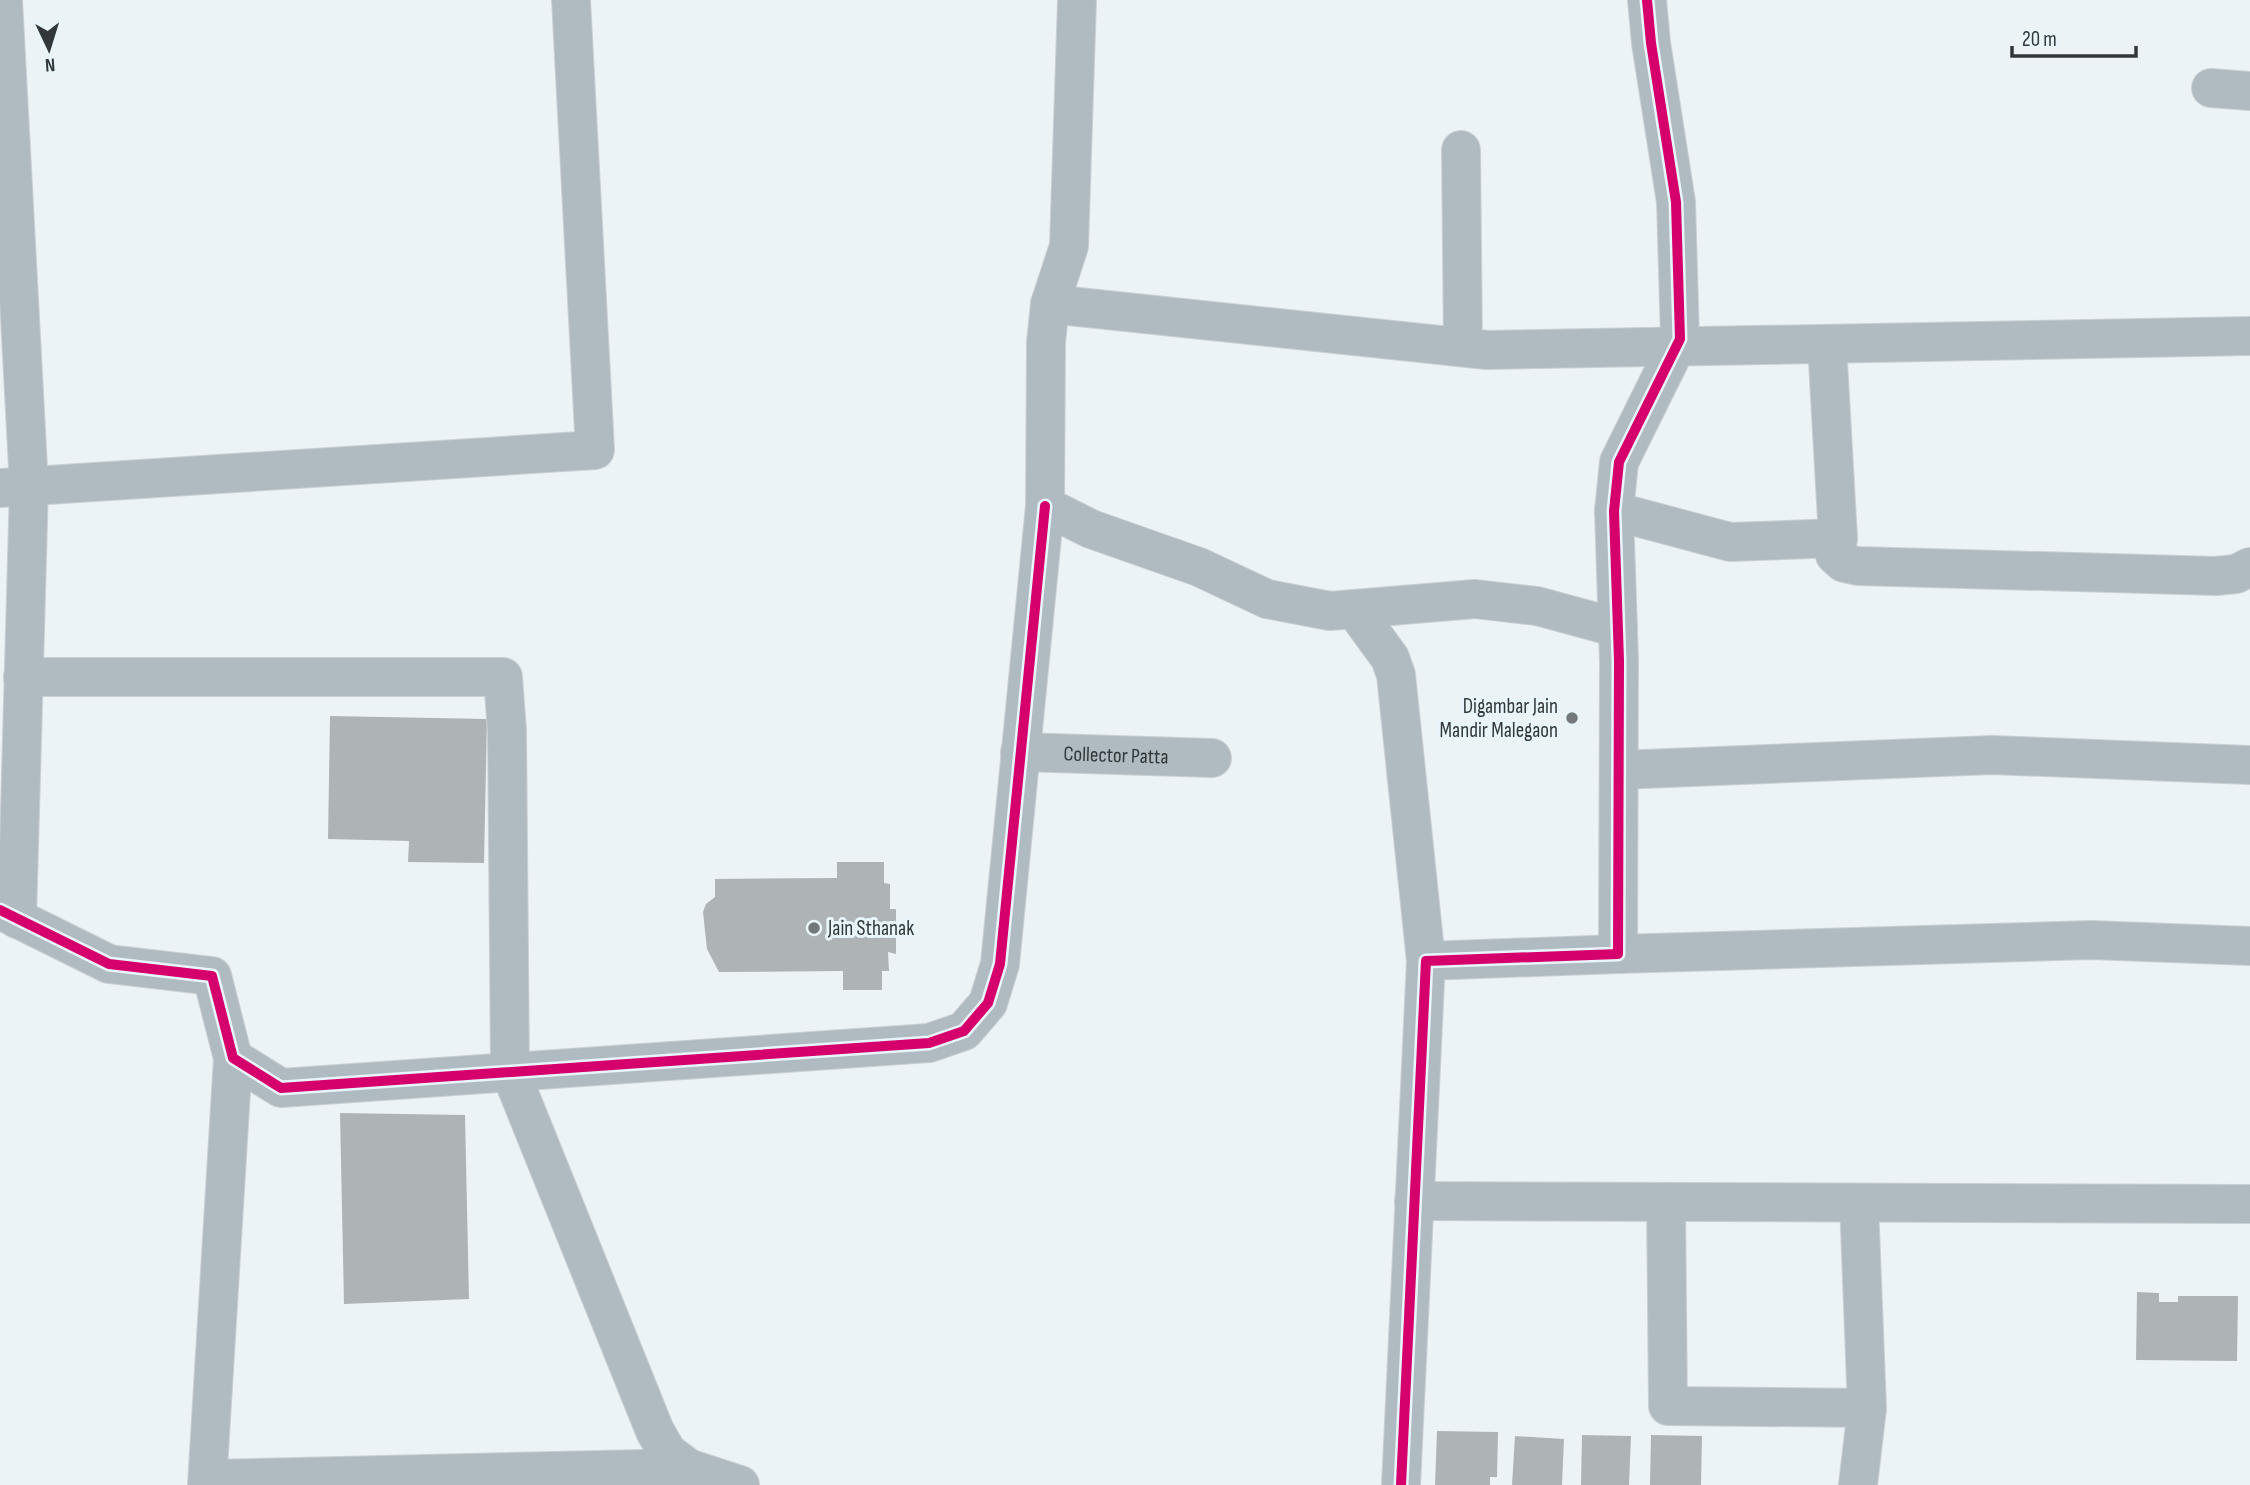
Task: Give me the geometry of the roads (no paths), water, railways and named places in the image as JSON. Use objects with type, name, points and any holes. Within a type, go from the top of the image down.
[{"type":"street","points":[[3,0],[14,487],[23,677],[8,914],[109,964],[212,976],[233,1058],[208,1482],[688,1468]]},
{"type":"street","points":[[14,487],[595,450],[570,0]]},
{"type":"street","points":[[233,1058],[281,1088],[929,1043],[964,1031],[988,1003],[1000,964],[1045,506],[1046,342],[1051,304],[1069,246],[1077,0]]},
{"type":"street","points":[[1618,954],[1618,628],[1614,511],[1619,462],[1680,340],[1676,202],[1651,43],[1647,0]]},
{"type":"street","points":[[2211,88],[2250,91]]},
{"type":"street","points":[[1461,150],[1463,346]]},
{"type":"street","points":[[1051,304],[1487,349],[2250,336]]},
{"type":"street","points":[[1827,344],[1838,538],[1835,555],[1844,563],[1858,566],[2216,576],[2250,568]]},
{"type":"street","points":[[1045,506],[1091,529],[1199,567],[1267,599],[1330,611],[1475,599],[1537,606],[1618,628]]},
{"type":"street","points":[[1614,511],[1730,542],[1838,538]]},
{"type":"street","points":[[1355,610],[1390,658],[1396,676],[1426,961],[1401,1485]]},
{"type":"street","points":[[23,677],[503,677],[507,732],[510,1071],[655,1432],[667,1452],[688,1468],[740,1485]]},
{"type":"street","name":"Collector Patta","points":[[1020,752],[1212,758]]},
{"type":"street","points":[[1619,769],[1992,755],[2250,765]]},
{"type":"street","points":[[1426,961],[2091,940],[2250,946]]},
{"type":"street","points":[[1414,1201],[2250,1204]]},
{"type":"street","points":[[1666,1202],[1668,1406],[1867,1408]]},
{"type":"street","points":[[1858,1203],[1867,1408],[1858,1485]]},
{"type":"place","name":"Digambar Jain Mandir Malegaon","points":[[1572,718]]},
{"type":"place","name":"Jain Sthanak","points":[[814,928]]}]
